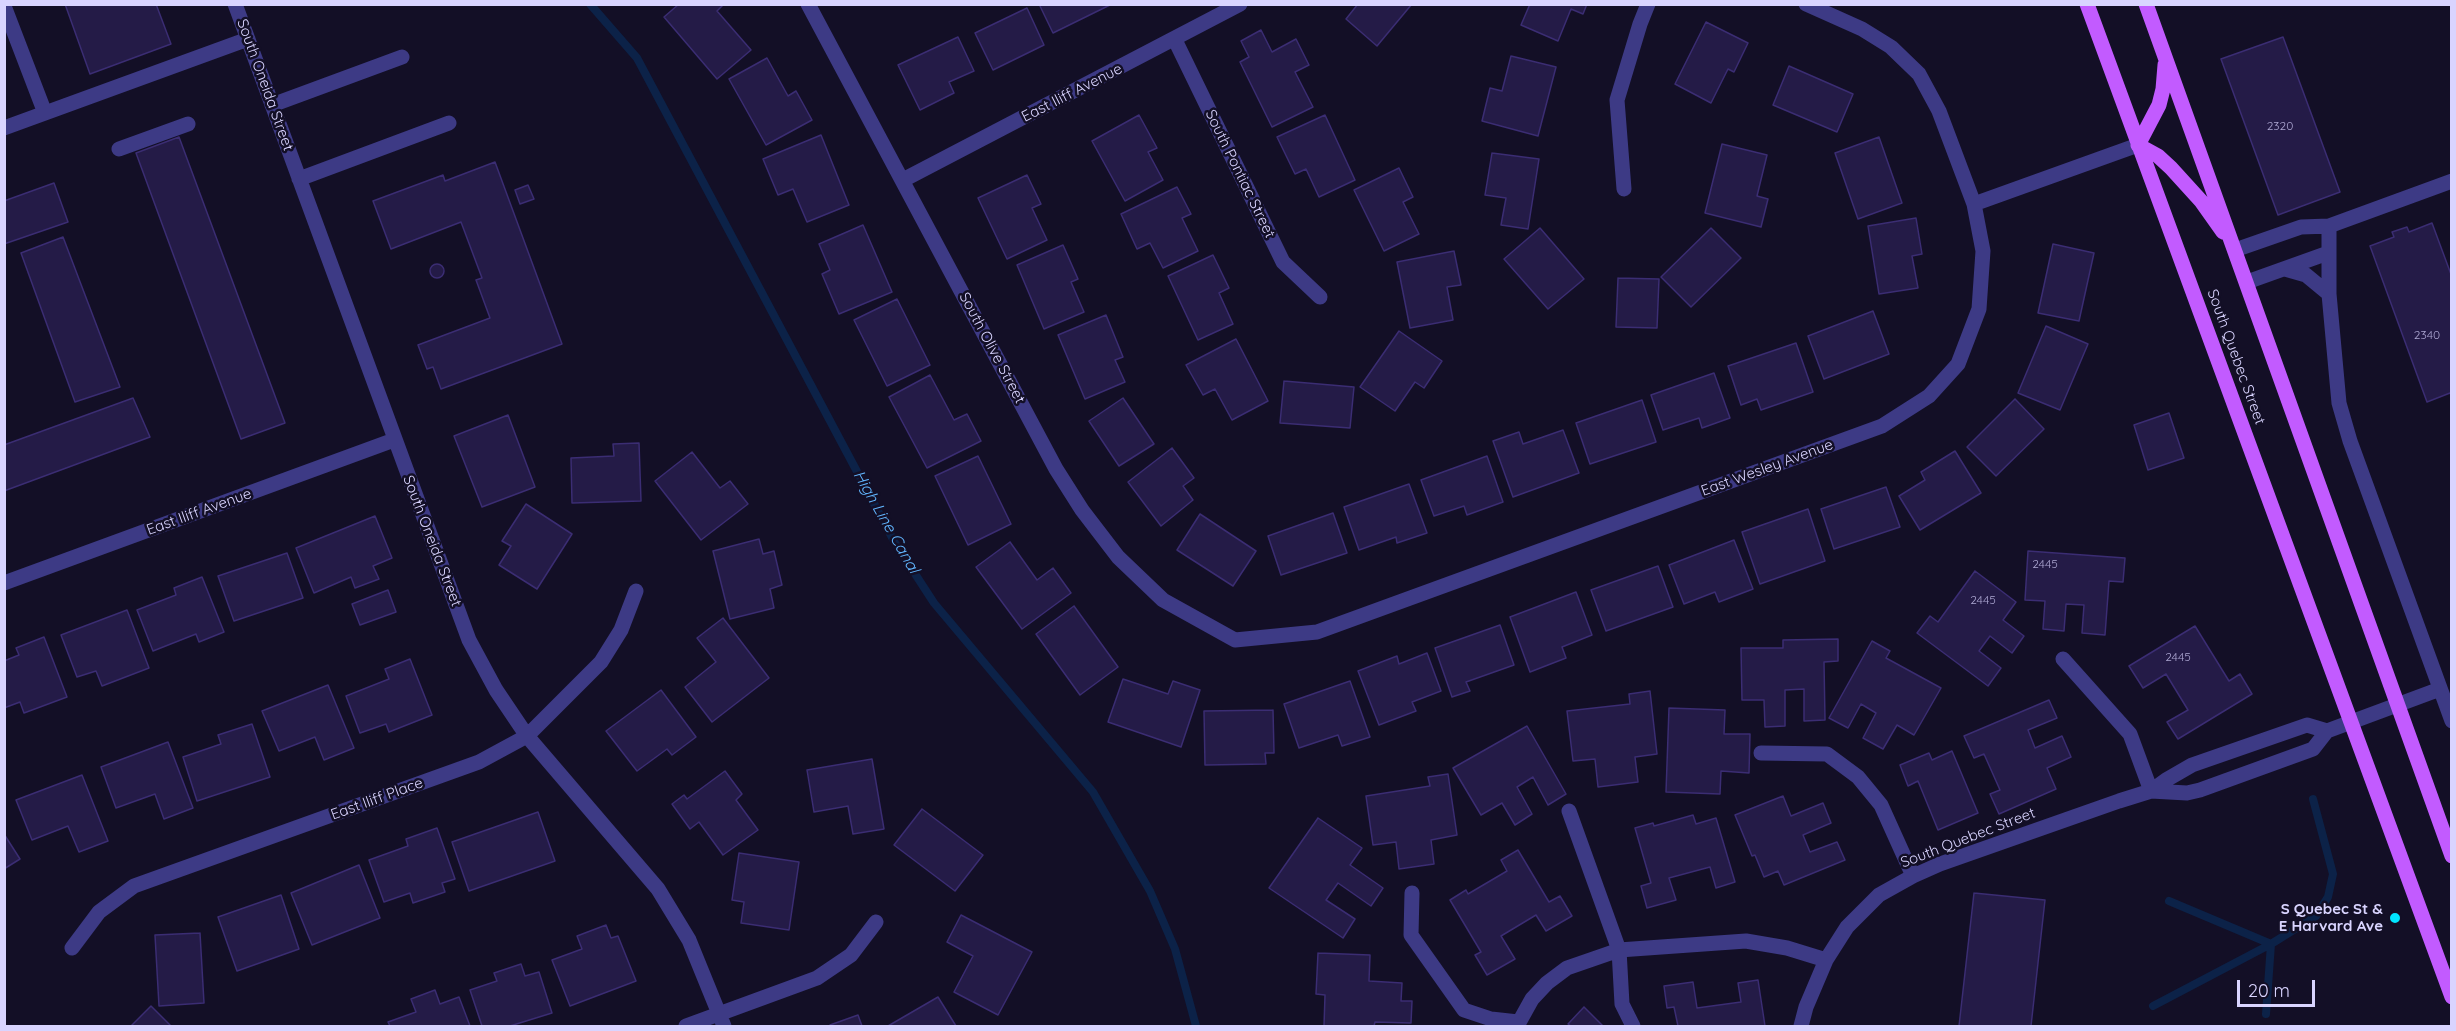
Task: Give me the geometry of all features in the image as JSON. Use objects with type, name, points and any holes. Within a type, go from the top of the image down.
[{"type":"main road","points":[[2146,4],[2451,856]]},
{"type":"main road","name":"South Quebec Street","points":[[2088,6],[2451,997]]},
{"type":"main road","points":[[2164,54],[2163,89],[2150,124],[2138,145],[2158,156],[2183,181],[2201,201],[2235,250]]},
{"type":"street","name":"South Oneida Street","points":[[235,4],[469,640],[496,690],[527,736],[658,889],[689,940],[721,1021]]},
{"type":"street","name":"South Olive Street","points":[[808,4],[1056,469],[1082,510],[1118,557],[1163,600],[1235,640]]},
{"type":"street","name":"East Iliff Avenue","points":[[903,180],[1175,40],[1240,4]]},
{"type":"street","points":[[1624,189],[1617,100],[1648,4]]},
{"type":"street","name":"East Wesley Avenue","points":[[1235,640],[1317,632],[1882,426],[1929,396],[1958,364],[1979,309],[1983,251],[1974,204],[1940,111],[1918,74],[1891,47],[1862,29],[1806,4]]},
{"type":"street","points":[[4,6],[45,113]]},
{"type":"street","points":[[4,128],[248,39]]},
{"type":"street","name":"South Pontiac Street","points":[[1175,40],[1283,262],[1320,297]]},
{"type":"street","points":[[272,105],[402,57]]},
{"type":"street","points":[[299,179],[449,123]]},
{"type":"street","points":[[119,149],[188,124]]},
{"type":"street","points":[[1974,204],[2138,145]]},
{"type":"street","points":[[2235,250],[2301,227],[2329,226],[2451,181]]},
{"type":"street","points":[[2329,226],[2328,253],[2336,378],[2343,419],[2451,721]]},
{"type":"street","points":[[2247,282],[2328,253]]},
{"type":"street","points":[[2285,269],[2306,275],[2330,294]]},
{"type":"street","name":"East Iliff Avenue","points":[[4,583],[394,440]]},
{"type":"street","name":"East Iliff Place","points":[[72,948],[99,912],[134,886],[479,762],[527,736],[601,662],[621,630],[636,591]]},
{"type":"street","points":[[2063,659],[2130,734],[2151,791]]},
{"type":"street","name":"South Quebec Street","points":[[1801,1026],[1806,1007],[1827,960],[1847,927],[1879,895],[1913,876],[2151,791],[2192,765],[2307,725],[2327,730],[2440,689]]},
{"type":"street","name":"South Quebec Street","points":[[2151,791],[2187,793],[2200,790],[2313,749],[2327,730]]},
{"type":"street","points":[[1761,753],[1827,754],[1858,777],[1881,805],[1913,876]]},
{"type":"street","points":[[1569,811],[1619,950],[1622,1004],[1633,1026]]},
{"type":"street","points":[[1412,893],[1412,935],[1464,1010],[1491,1019],[1517,1024],[1532,999],[1561,973],[1589,959],[1619,950],[1746,941],[1787,948],[1827,960]]},
{"type":"street","points":[[686,1026],[721,1021],[817,978],[851,954],[876,922]]},
{"type":"building","points":[[65,4],[156,4],[171,44],[90,74]]},
{"type":"building","points":[[679,4],[724,4],[717,11],[751,50],[717,79],[664,17]]},
{"type":"building","points":[[1039,4],[1112,4],[1053,33]]},
{"type":"building","points":[[1358,4],[1412,4],[1377,46],[1346,19]]},
{"type":"building","points":[[1530,4],[1587,4],[1583,14],[1571,9],[1558,41],[1521,25]]},
{"type":"building","points":[[1027,8],[1044,45],[993,70],[975,33]]},
{"type":"building","points":[[1706,22],[1748,43],[1734,72],[1728,69],[1711,103],[1675,84]]},
{"type":"building","points":[[1261,30],[1272,52],[1296,39],[1309,65],[1295,72],[1313,107],[1272,127],[1240,62],[1249,57],[1241,41]]},
{"type":"building","points":[[958,37],[974,71],[949,82],[954,93],[920,110],[898,65]]},
{"type":"building","points":[[2283,37],[2340,192],[2278,215],[2221,59]]},
{"type":"building","points":[[1511,56],[1556,67],[1538,136],[1482,121],[1490,88],[1502,91]]},
{"type":"building","points":[[767,58],[788,96],[796,91],[812,120],[766,145],[729,79]]},
{"type":"building","points":[[1789,66],[1853,94],[1837,132],[1773,105]]},
{"type":"building","points":[[1139,115],[1157,148],[1148,152],[1163,180],[1125,201],[1092,141]]},
{"type":"building","points":[[1325,115],[1355,180],[1319,197],[1306,169],[1295,174],[1277,137]]},
{"type":"building","points":[[821,135],[849,205],[807,222],[793,189],[778,195],[763,159]]},
{"type":"building","points":[[179,137],[285,423],[241,439],[136,153]]},
{"type":"building","points":[[1879,137],[1902,203],[1858,219],[1835,153]]},
{"type":"building","points":[[1722,144],[1767,155],[1757,196],[1768,199],[1761,227],[1705,213]]},
{"type":"building","points":[[1492,153],[1539,159],[1528,229],[1501,225],[1506,198],[1485,195]]},
{"type":"building","points":[[495,162],[562,344],[441,389],[433,367],[427,369],[418,345],[490,318],[476,280],[482,278],[461,222],[391,249],[373,201],[443,175],[445,181]]},
{"type":"building","points":[[1399,168],[1413,197],[1403,202],[1419,234],[1384,251],[1354,190]]},
{"type":"building","points":[[1027,175],[1041,204],[1032,208],[1047,240],[1007,259],[978,198]]},
{"type":"building","points":[[54,183],[68,222],[4,244],[4,201]]},
{"type":"building","points":[[528,185],[534,199],[520,204],[515,190]]},
{"type":"building","points":[[1177,187],[1191,214],[1182,218],[1198,251],[1163,268],[1150,243],[1137,249],[1121,214]]},
{"type":"building","points":[[1916,218],[1922,254],[1912,256],[1918,288],[1879,294],[1868,226]]},
{"type":"building","points":[[2432,223],[2452,277],[2452,397],[2450,393],[2427,402],[2370,246],[2394,237],[2392,232],[2407,227],[2409,232]]},
{"type":"building","points":[[863,225],[892,292],[839,314],[822,274],[830,270],[819,244]]},
{"type":"building","points":[[1540,228],[1584,279],[1548,309],[1504,259]]},
{"type":"building","points":[[1711,228],[1741,258],[1691,307],[1661,277]]},
{"type":"building","points":[[63,237],[120,387],[75,402],[21,253]]},
{"type":"building","points":[[2053,244],[2094,253],[2079,321],[2038,313]]},
{"type":"building","points":[[1063,245],[1078,279],[1071,282],[1084,312],[1044,329],[1017,265]]},
{"type":"building","points":[[1454,251],[1461,285],[1447,287],[1453,320],[1410,328],[1397,262]]},
{"type":"building","points":[[1213,255],[1229,288],[1219,293],[1233,324],[1198,340],[1168,276]]},
{"type":"building","points":[[434,264],[440,264],[444,271],[440,278],[434,278],[430,274],[430,268]]},
{"type":"building","points":[[1618,278],[1659,279],[1657,328],[1616,327]]},
{"type":"building","points":[[897,299],[930,365],[887,386],[854,320]]},
{"type":"building","points":[[1873,311],[1889,354],[1824,379],[1808,336]]},
{"type":"building","points":[[1106,315],[1123,357],[1115,360],[1125,382],[1085,399],[1058,335]]},
{"type":"building","points":[[2046,326],[2088,344],[2060,410],[2018,393]]},
{"type":"building","points":[[1399,331],[1442,361],[1424,388],[1415,382],[1395,411],[1360,387]]},
{"type":"building","points":[[1236,339],[1268,401],[1232,420],[1215,389],[1203,395],[1186,365]]},
{"type":"building","points":[[1796,343],[1813,392],[1761,410],[1757,399],[1741,405],[1728,366]]},
{"type":"building","points":[[1714,373],[1730,418],[1702,428],[1699,418],[1663,430],[1651,395]]},
{"type":"building","points":[[930,375],[954,420],[967,414],[981,441],[927,468],[889,397]]},
{"type":"building","points":[[1284,381],[1354,387],[1350,428],[1280,423]]},
{"type":"building","points":[[133,398],[150,437],[4,491],[4,445]]},
{"type":"building","points":[[1123,398],[1154,444],[1119,466],[1089,421]]},
{"type":"building","points":[[2015,399],[2044,429],[1996,476],[1967,447]]},
{"type":"building","points":[[1642,400],[1656,442],[1590,464],[1576,423]]},
{"type":"building","points":[[2169,413],[2184,458],[2148,470],[2134,425]]},
{"type":"building","points":[[508,415],[535,487],[482,507],[454,436]]},
{"type":"building","points":[[1563,430],[1579,473],[1513,497],[1493,441],[1519,432],[1523,444]]},
{"type":"building","points":[[639,443],[641,501],[572,503],[571,458],[614,456],[613,444]]},
{"type":"building","points":[[1172,448],[1194,478],[1183,486],[1193,500],[1161,526],[1128,482]]},
{"type":"building","points":[[1955,451],[1981,493],[1920,530],[1899,496],[1925,480],[1921,472]]},
{"type":"building","points":[[692,452],[720,488],[730,481],[748,504],[701,540],[655,481]]},
{"type":"building","points":[[978,456],[1011,524],[968,545],[935,476]]},
{"type":"building","points":[[1487,456],[1503,502],[1467,515],[1464,506],[1434,516],[1421,480]]},
{"type":"building","points":[[1409,484],[1427,533],[1397,543],[1396,537],[1359,550],[1344,507]]},
{"type":"building","points":[[1886,487],[1900,527],[1834,549],[1821,509]]},
{"type":"building","points":[[526,504],[572,534],[537,589],[499,565],[511,546],[502,541]]},
{"type":"building","points":[[1808,509],[1825,561],[1760,584],[1742,532]]},
{"type":"building","points":[[1333,513],[1347,553],[1281,575],[1268,536]]},
{"type":"building","points":[[1200,514],[1256,551],[1233,586],[1177,550]]},
{"type":"building","points":[[375,516],[392,558],[373,566],[379,579],[355,588],[351,577],[314,593],[296,548]]},
{"type":"building","points":[[759,539],[763,554],[774,551],[782,585],[770,589],[774,608],[730,619],[713,551]]},
{"type":"building","points":[[1734,540],[1753,589],[1719,602],[1715,592],[1684,604],[1669,565]]},
{"type":"building","points":[[1010,542],[1037,580],[1053,568],[1071,593],[1022,629],[976,567]]},
{"type":"building","points":[[2028,551],[2125,558],[2123,582],[2109,581],[2105,635],[2082,633],[2084,605],[2066,604],[2064,631],[2043,629],[2045,601],[2025,600]]},
{"type":"building","points":[[287,553],[303,598],[234,621],[218,576]]},
{"type":"building","points":[[1658,566],[1673,607],[1606,631],[1591,590]]},
{"type":"building","points":[[1975,571],[2016,602],[2003,620],[2024,636],[2012,653],[1990,636],[1979,651],[2001,668],[1988,686],[1917,633],[1930,616],[1938,622]]},
{"type":"building","points":[[202,577],[224,632],[199,642],[196,634],[153,651],[137,610],[176,595],[174,588]]},
{"type":"building","points":[[388,590],[396,612],[360,625],[352,604]]},
{"type":"building","points":[[1576,592],[1592,635],[1562,647],[1566,658],[1530,672],[1510,617]]},
{"type":"building","points":[[1074,606],[1118,667],[1080,695],[1036,634]]},
{"type":"building","points":[[127,610],[149,668],[102,686],[96,671],[77,677],[61,635]]},
{"type":"building","points":[[723,618],[769,678],[712,722],[685,687],[716,662],[697,638]]},
{"type":"building","points":[[1500,625],[1514,665],[1466,682],[1470,691],[1452,697],[1435,648]]},
{"type":"building","points":[[2195,626],[2229,681],[2240,674],[2252,694],[2178,739],[2167,722],[2188,710],[2166,674],[2143,688],[2129,666]]},
{"type":"building","points":[[44,637],[67,697],[24,713],[20,702],[4,708],[4,661],[19,655],[16,648]]},
{"type":"building","points":[[1838,639],[1838,661],[1824,662],[1825,720],[1804,721],[1804,689],[1785,690],[1785,726],[1765,727],[1764,700],[1742,700],[1741,648],[1783,648],[1783,640]]},
{"type":"building","points":[[1872,641],[1890,651],[1886,658],[1941,688],[1914,735],[1897,725],[1883,749],[1863,738],[1876,713],[1861,704],[1848,728],[1829,718]]},
{"type":"building","points":[[1427,653],[1441,691],[1412,702],[1416,711],[1379,725],[1358,671],[1397,656],[1399,664]]},
{"type":"building","points":[[410,659],[432,715],[389,732],[386,724],[360,733],[346,696],[389,679],[385,669]]},
{"type":"building","points":[[1123,679],[1168,694],[1173,681],[1200,690],[1181,747],[1108,722]]},
{"type":"building","points":[[1350,681],[1370,737],[1342,746],[1338,735],[1299,748],[1284,704]]},
{"type":"building","points":[[328,685],[354,748],[324,760],[315,737],[279,751],[262,711]]},
{"type":"building","points":[[661,690],[696,737],[672,755],[667,749],[637,771],[606,731]]},
{"type":"building","points":[[1650,691],[1657,754],[1635,757],[1638,782],[1598,787],[1595,759],[1573,761],[1567,711],[1630,704],[1629,694]]},
{"type":"building","points":[[2049,700],[2057,718],[2028,730],[2035,748],[2062,736],[2071,757],[2047,768],[2056,789],[1999,814],[1990,794],[2000,790],[1984,754],[1974,758],[1964,736]]},
{"type":"building","points":[[1669,708],[1725,710],[1724,734],[1750,734],[1749,773],[1721,771],[1720,794],[1666,792]]},
{"type":"building","points":[[1273,710],[1274,753],[1265,753],[1266,764],[1205,765],[1204,711]]},
{"type":"building","points":[[252,724],[270,777],[197,801],[183,757],[221,744],[218,735]]},
{"type":"building","points":[[1527,726],[1566,794],[1548,805],[1533,777],[1517,787],[1532,814],[1515,825],[1502,803],[1481,815],[1453,768]]},
{"type":"building","points":[[168,742],[193,808],[164,819],[155,794],[116,808],[101,767]]},
{"type":"building","points":[[1952,751],[1978,813],[1938,830],[1918,781],[1908,786],[1900,765],[1929,753],[1932,760]]},
{"type":"building","points":[[872,759],[884,829],[853,834],[848,806],[814,812],[807,770]]},
{"type":"building","points":[[725,771],[742,794],[736,800],[758,830],[723,855],[699,822],[690,829],[672,804],[684,795],[687,799]]},
{"type":"building","points":[[1448,774],[1457,835],[1431,840],[1434,864],[1399,869],[1396,842],[1373,845],[1366,796],[1430,786],[1428,777]]},
{"type":"building","points":[[82,775],[108,841],[79,852],[68,826],[32,840],[16,800]]},
{"type":"building","points":[[1783,796],[1791,816],[1823,803],[1831,823],[1803,835],[1810,852],[1837,842],[1845,860],[1784,885],[1778,871],[1764,877],[1755,855],[1752,856],[1735,815]]},
{"type":"building","points":[[922,809],[983,855],[955,891],[894,845]]},
{"type":"building","points":[[538,812],[555,861],[469,891],[452,842]]},
{"type":"building","points":[[1693,815],[1696,824],[1716,818],[1735,882],[1716,888],[1710,867],[1669,878],[1676,900],[1647,908],[1641,886],[1651,883],[1635,828],[1653,823],[1654,826]]},
{"type":"building","points":[[1318,818],[1362,848],[1350,865],[1383,888],[1371,906],[1338,883],[1326,900],[1355,919],[1343,938],[1269,888]]},
{"type":"building","points":[[437,828],[455,879],[442,883],[445,892],[413,903],[410,893],[384,902],[369,860],[408,846],[406,839]]},
{"type":"building","points":[[4,834],[20,859],[4,869]]},
{"type":"building","points":[[1518,850],[1549,902],[1560,896],[1572,916],[1546,931],[1536,915],[1501,936],[1515,959],[1487,975],[1475,955],[1481,952],[1450,900],[1466,890],[1468,894],[1507,871],[1501,860]]},
{"type":"building","points":[[739,853],[799,862],[789,930],[741,923],[744,902],[732,900]]},
{"type":"building","points":[[359,865],[380,918],[312,945],[291,893]]},
{"type":"building","points":[[1974,893],[2045,900],[2031,1026],[1959,1026]]},
{"type":"building","points":[[281,895],[299,949],[237,971],[218,917]]},
{"type":"building","points":[[961,915],[1032,952],[998,1015],[954,992],[973,956],[947,942]]},
{"type":"building","points":[[606,925],[611,938],[618,936],[636,981],[570,1006],[552,960],[582,949],[577,936]]},
{"type":"building","points":[[200,933],[204,1003],[159,1006],[155,935]]},
{"type":"building","points":[[1318,953],[1370,955],[1369,981],[1402,983],[1401,1001],[1412,1001],[1411,1023],[1375,1022],[1374,1026],[1324,1026],[1325,995],[1316,994]]},
{"type":"building","points":[[521,964],[525,976],[539,972],[552,1013],[510,1026],[482,1026],[470,990],[497,981],[494,973]]},
{"type":"building","points":[[1758,980],[1765,1026],[1678,1026],[1674,1007],[1667,1008],[1664,986],[1693,982],[1697,1008],[1741,1002],[1738,983]]},
{"type":"building","points":[[435,990],[440,1004],[459,997],[470,1026],[390,1026],[388,1022],[416,1012],[411,999]]},
{"type":"building","points":[[938,997],[956,1026],[888,1026]]},
{"type":"building","points":[[151,1006],[171,1026],[131,1026]]},
{"type":"building","points":[[1584,1007],[1603,1026],[1571,1026],[1568,1024]]},
{"type":"building","points":[[858,1015],[862,1026],[830,1026],[830,1025]]},
{"type":"waterway","name":"High Line Canal","points":[[590,4],[637,58],[895,543],[934,603],[1093,792],[1150,891],[1175,949],[1196,1026]]},
{"type":"waterway","points":[[2153,1006],[2271,944],[2316,916],[2328,897],[2333,874],[2313,799]]},
{"type":"waterway","points":[[2169,901],[2271,944]]},
{"type":"waterway","points":[[2266,1014],[2271,944]]},
{"type":"place","name":"S Quebec St & E Harvard Ave","points":[[2395,918]]}]
